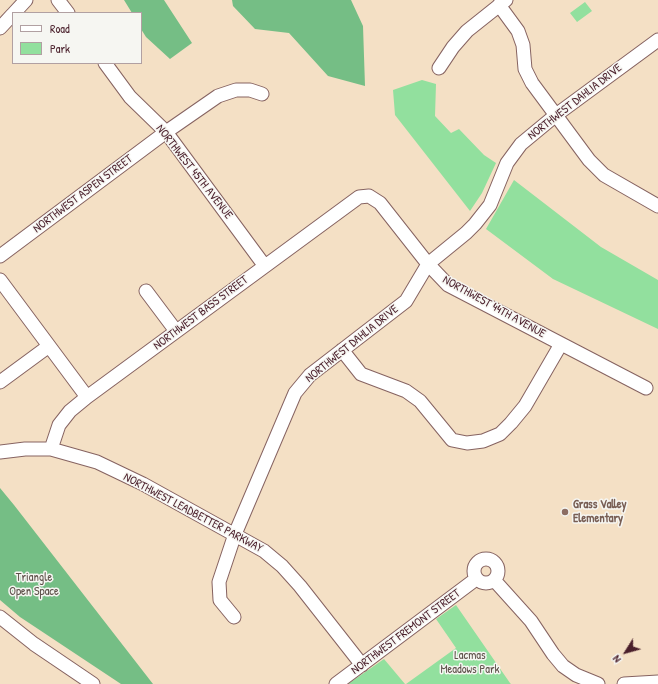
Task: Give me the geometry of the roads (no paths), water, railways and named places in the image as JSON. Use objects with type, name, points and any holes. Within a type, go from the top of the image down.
[{"type":"street","points":[[14,12],[26,0]]},
{"type":"street","points":[[58,0],[67,12]]},
{"type":"street","points":[[439,68],[467,31],[502,3],[518,31],[522,45],[525,69],[532,83],[589,160],[604,175],[658,206]]},
{"type":"street","points":[[0,28],[12,14]]},
{"type":"street","name":"NORTHWEST DAHLIA DRIVE","points":[[234,618],[220,600],[219,582],[235,534],[295,393],[310,375],[406,302],[428,264],[475,224],[490,205],[507,163],[521,144],[556,115],[658,40]]},
{"type":"street","name":"NORTHWEST 45TH AVENUE","points":[[106,64],[130,97],[166,132],[264,265]]},
{"type":"street","name":"NORTHWEST ASPEN STREET","points":[[0,256],[166,132],[218,96],[236,90],[250,90],[262,94]]},
{"type":"street","name":"NORTHWEST 44TH AVENUE","points":[[369,196],[380,203],[428,264],[448,285],[646,388]]},
{"type":"street","name":"NORTHWEST BASS STREET","points":[[51,449],[59,425],[70,411],[87,397],[343,206],[359,197],[369,196]]},
{"type":"street","points":[[0,280],[87,397]]},
{"type":"street","points":[[146,291],[176,331]]},
{"type":"street","points":[[342,350],[361,374],[406,391],[420,401],[432,415],[443,432],[452,440],[467,443],[483,441],[500,434],[511,423],[525,406],[561,344]]},
{"type":"street","points":[[0,382],[49,346]]},
{"type":"street","name":"NORTHWEST LEADBETTER PARKWAY","points":[[0,452],[25,449],[51,449],[97,462],[143,484],[264,551],[282,566],[300,586],[362,665]]},
{"type":"street","points":[[483,559],[489,559],[495,562],[499,573],[495,581],[487,584],[476,579],[474,574],[475,566],[483,559]]},
{"type":"street","name":"NORTHWEST FREMONT STREET","points":[[336,684],[476,579]]},
{"type":"street","points":[[495,581],[531,621],[563,666],[576,675],[598,684]]},
{"type":"street","points":[[0,617],[34,644],[93,684]]},
{"type":"street","points":[[624,684],[658,682]]},
{"type":"place","name":"Grass Valley Elementary","points":[[565,512]]},
{"type":"park label","name":"Triangle Open Space","points":[[34,585]]},
{"type":"park label","name":"Lacmas Meadows Park","points":[[470,663]]}]
